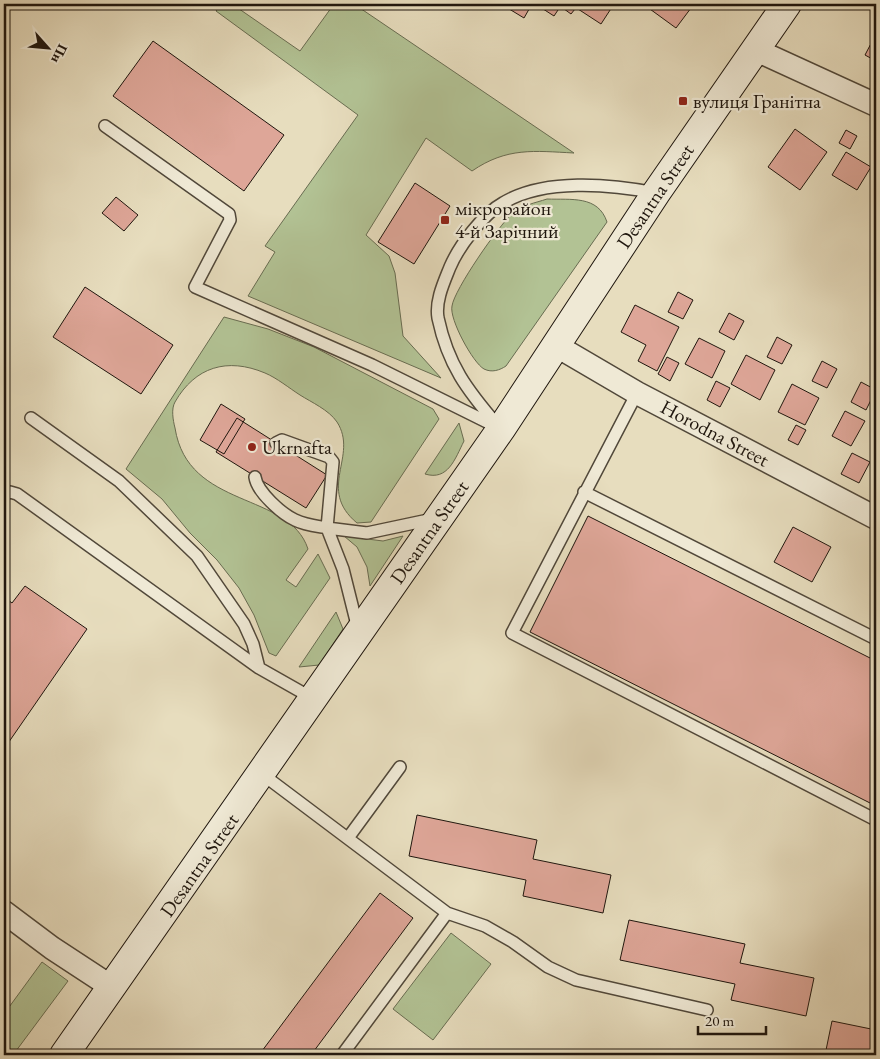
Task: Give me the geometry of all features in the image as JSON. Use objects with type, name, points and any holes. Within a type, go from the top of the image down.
[{"type":"main road","name":"Desantna Street","points":[[64,1055],[114,988],[501,429],[656,193],[787,4]]},
{"type":"street","points":[[756,50],[876,105]]},
{"type":"street","name":"Horodna Street","points":[[555,345],[637,393],[876,518]]},
{"type":"street","points":[[4,912],[52,948],[114,988]]},
{"type":"lane","points":[[104,126],[229,214],[230,220],[195,287],[372,365],[501,429]]},
{"type":"lane","points":[[501,429],[467,390],[453,367],[438,316],[441,289],[456,252],[482,222],[502,203],[540,188],[624,186],[656,193]]},
{"type":"lane","points":[[637,393],[512,633],[525,642],[876,820]]},
{"type":"lane","points":[[31,418],[119,481],[197,556],[244,624],[253,644],[259,668]]},
{"type":"lane","points":[[276,443],[282,440],[329,457],[333,462],[327,528],[343,569],[360,633]]},
{"type":"lane","points":[[255,477],[260,489],[288,517],[301,523],[367,533],[440,517]]},
{"type":"lane","points":[[4,495],[10,492],[17,494],[259,668],[314,699]]},
{"type":"lane","points":[[584,492],[876,639]]},
{"type":"lane","points":[[348,838],[400,768]]},
{"type":"lane","points":[[262,774],[448,913],[485,926],[513,942],[548,967],[576,980],[707,1010]]},
{"type":"lane","points":[[342,1055],[448,913]]},
{"type":"green space","points":[[221,4],[232,4],[300,51],[334,4],[354,4],[574,153],[533,151],[509,154],[485,163],[472,171],[426,138],[366,235],[389,256],[395,273],[403,336],[441,378],[248,296],[275,252],[265,246],[358,115],[216,11]]},
{"type":"green space","points":[[547,199],[574,200],[590,203],[603,213],[607,222],[506,366],[490,371],[484,369],[468,350],[454,320],[452,306],[460,286],[506,220],[520,208]]},
{"type":"green space","points":[[224,317],[268,329],[314,347],[433,409],[439,419],[371,522],[357,523],[345,510],[340,498],[338,485],[344,447],[342,435],[337,422],[325,410],[269,375],[251,368],[238,366],[213,368],[192,380],[183,390],[175,402],[173,418],[184,454],[199,473],[218,487],[281,517],[297,531],[308,549],[286,580],[296,587],[318,554],[330,578],[276,656],[269,653],[254,615],[239,588],[217,560],[190,533],[162,499],[126,469]]},
{"type":"green space","points":[[459,423],[464,441],[450,467],[440,474],[425,474]]},
{"type":"green space","points":[[344,536],[383,541],[403,536],[370,586],[367,567],[357,547]]},
{"type":"green space","points":[[336,612],[343,629],[319,665],[299,667]]},
{"type":"green space","points":[[451,933],[491,964],[433,1040],[393,1009]]},
{"type":"green space","points":[[42,962],[68,981],[13,1055],[4,1055],[4,1014]]},
{"type":"building","points":[[501,4],[532,4],[524,18]]},
{"type":"building","points":[[542,4],[562,4],[554,16],[540,7]]},
{"type":"building","points":[[562,4],[579,4],[571,14],[560,6]]},
{"type":"building","points":[[582,4],[614,4],[601,24],[578,9]]},
{"type":"building","points":[[643,4],[694,4],[676,28]]},
{"type":"building","points":[[876,34],[876,61],[865,55]]},
{"type":"building","points":[[153,41],[284,135],[244,191],[113,96]]},
{"type":"building","points":[[795,129],[827,152],[800,190],[768,167]]},
{"type":"building","points":[[846,130],[857,136],[850,149],[839,143]]},
{"type":"building","points":[[846,152],[871,167],[857,190],[832,175]]},
{"type":"building","points":[[415,183],[450,206],[414,264],[378,242]]},
{"type":"building","points":[[116,197],[138,215],[124,231],[102,213]]},
{"type":"building","points":[[85,287],[173,345],[141,394],[53,337]]},
{"type":"building","points":[[678,292],[693,300],[683,319],[668,312]]},
{"type":"building","points":[[635,305],[679,327],[657,371],[638,361],[646,345],[621,332]]},
{"type":"building","points":[[729,313],[744,321],[734,340],[719,332]]},
{"type":"building","points":[[777,337],[792,345],[782,364],[767,357]]},
{"type":"building","points":[[699,338],[725,351],[712,378],[685,364]]},
{"type":"building","points":[[746,355],[775,370],[760,400],[731,384]]},
{"type":"building","points":[[667,357],[679,363],[670,381],[658,374]]},
{"type":"building","points":[[822,361],[837,369],[827,388],[812,381]]},
{"type":"building","points":[[716,381],[730,388],[720,407],[707,400]]},
{"type":"building","points":[[861,382],[876,390],[866,410],[851,402]]},
{"type":"building","points":[[792,384],[819,398],[805,425],[778,412]]},
{"type":"building","points":[[221,404],[245,419],[224,454],[200,440]]},
{"type":"building","points":[[845,411],[865,421],[851,446],[832,436]]},
{"type":"building","points":[[237,418],[327,475],[306,508],[216,452]]},
{"type":"building","points":[[796,425],[806,430],[798,445],[788,440]]},
{"type":"building","points":[[852,453],[870,462],[859,483],[841,474]]},
{"type":"building","points":[[588,516],[876,661],[876,806],[530,632]]},
{"type":"building","points":[[793,527],[831,547],[812,582],[774,562]]},
{"type":"building","points":[[25,586],[87,629],[4,749],[4,597],[12,603]]},
{"type":"building","points":[[417,815],[537,840],[533,859],[611,875],[603,913],[523,896],[526,880],[409,856]]},
{"type":"building","points":[[380,893],[413,918],[311,1055],[259,1055]]},
{"type":"building","points":[[629,920],[745,944],[740,963],[814,978],[806,1016],[731,1000],[735,984],[620,960]]},
{"type":"building","points":[[832,1021],[876,1030],[876,1055],[825,1055]]},
{"type":"place","name":"вулиця Гранітна","points":[[683,101]]},
{"type":"place","name":"мікрорайон 4-й Зарічний","points":[[445,220]]},
{"type":"place","name":"Ukrnafta","points":[[252,447]]}]
